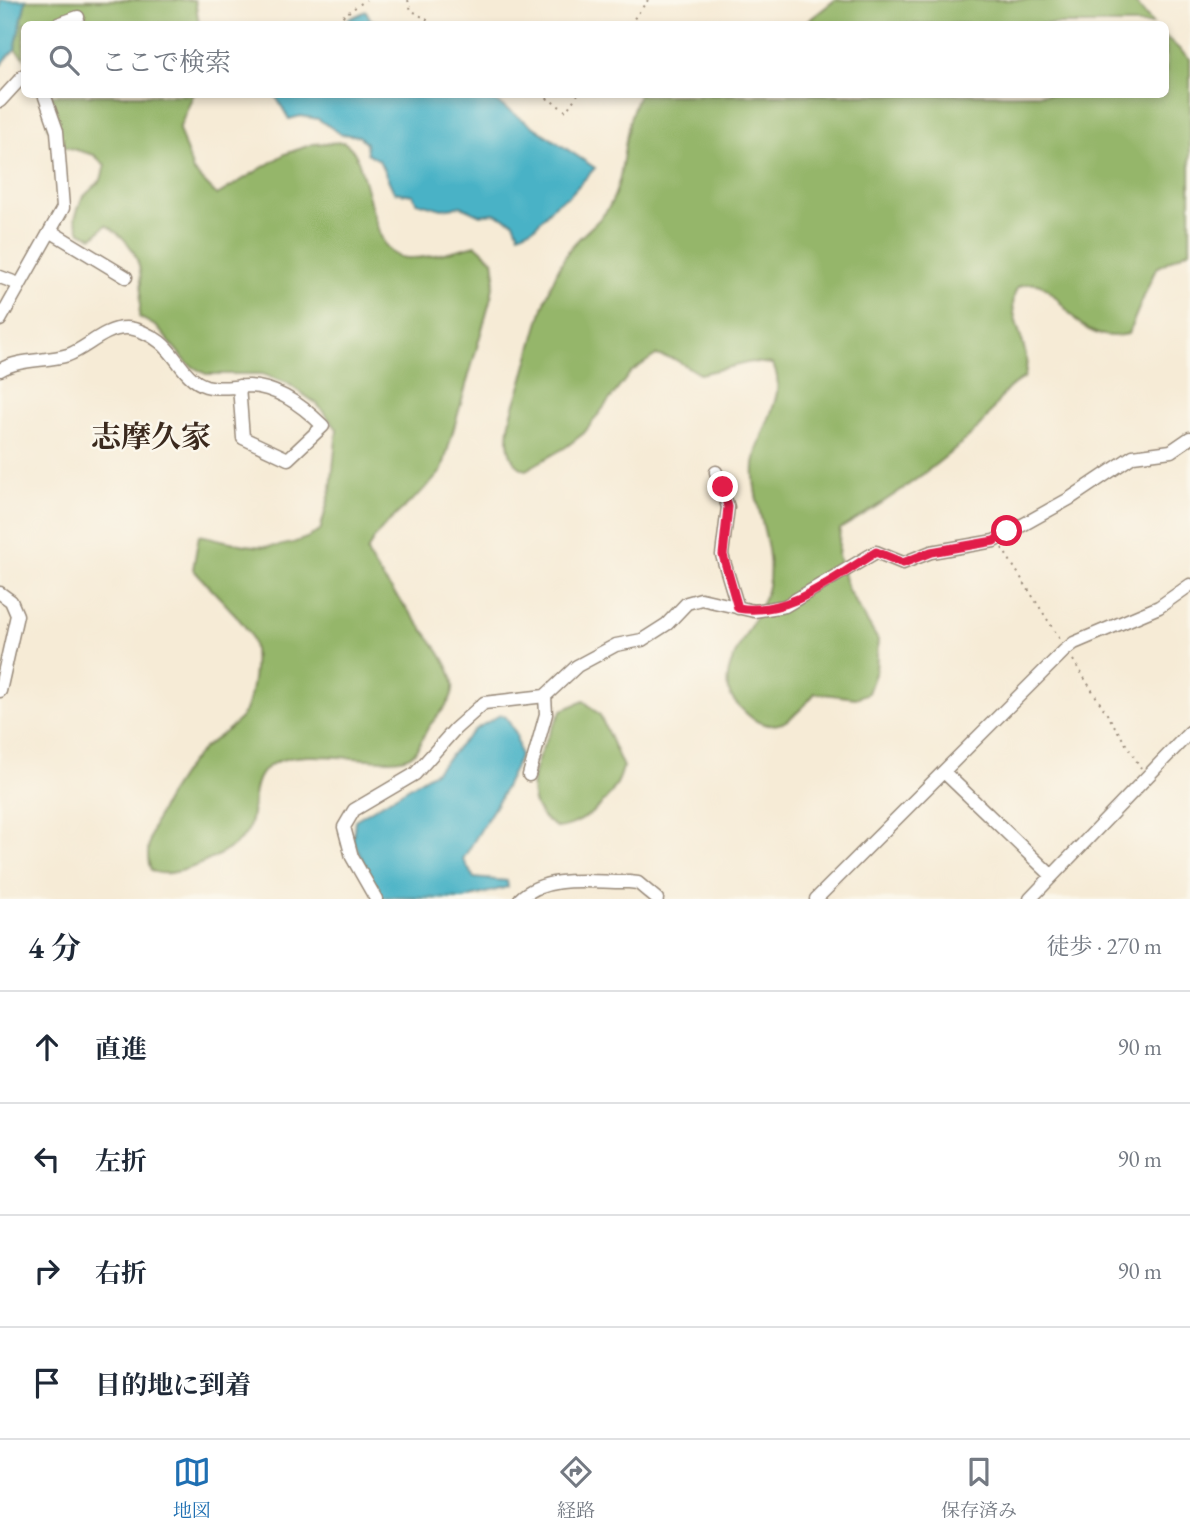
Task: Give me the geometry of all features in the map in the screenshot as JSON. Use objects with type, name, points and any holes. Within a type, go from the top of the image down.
[{"type":"street","points":[[67,21],[78,17]]},
{"type":"street","points":[[0,101],[21,78]]},
{"type":"street","points":[[0,320],[19,284],[36,261],[64,202],[57,131],[45,98]]},
{"type":"street","points":[[50,231],[126,277]]},
{"type":"street","points":[[0,277],[19,284]]},
{"type":"street","points":[[0,370],[15,364],[70,354],[106,333],[125,328],[137,330],[161,342],[195,381],[220,388],[239,386],[262,388],[284,396],[323,426],[288,459],[243,438],[239,386]]},
{"type":"street","points":[[376,899],[346,840],[344,827],[354,810],[415,774],[455,729],[484,703],[545,696],[577,666],[616,645],[642,640],[667,624],[687,603],[701,599],[754,611],[785,606],[876,552],[903,563],[931,552],[994,541],[1069,499],[1133,456],[1171,451],[1190,438]]},
{"type":"street","points":[[716,472],[728,507],[723,555],[738,608]]},
{"type":"street","points":[[816,899],[1074,643],[1158,607],[1190,585]]},
{"type":"street","points":[[0,593],[11,601],[17,615],[0,691]]},
{"type":"street","points":[[529,775],[546,713],[545,696]]},
{"type":"street","points":[[1030,899],[1051,875],[1077,853],[1190,732]]},
{"type":"street","points":[[945,773],[1051,875]]},
{"type":"street","points":[[520,899],[530,889],[570,882],[638,883],[657,899]]},
{"type":"path","points":[[336,21],[366,0]]},
{"type":"path","points":[[408,0],[411,10],[429,21]]},
{"type":"path","points":[[632,21],[648,0]]},
{"type":"path","points":[[547,98],[566,111],[575,98]]},
{"type":"green space","points":[[26,0],[195,0],[198,21],[21,21]]},
{"type":"green space","points":[[835,0],[1133,0],[1150,21],[808,21]]},
{"type":"green space","points":[[21,22],[21,55],[15,49]]},
{"type":"green space","points":[[1169,40],[1190,59],[1190,250],[1156,268],[1128,334],[1106,336],[1089,330],[1045,287],[1033,283],[1018,287],[1013,308],[1026,355],[1024,378],[1009,388],[983,423],[961,444],[894,495],[840,529],[838,555],[848,590],[878,640],[876,671],[868,693],[856,698],[815,693],[793,717],[776,725],[757,722],[733,700],[728,689],[728,677],[736,652],[768,586],[769,555],[756,495],[754,465],[775,401],[777,375],[772,364],[751,362],[700,374],[674,359],[656,355],[631,372],[584,433],[566,447],[526,470],[515,462],[511,455],[508,433],[512,412],[546,299],[569,250],[605,213],[615,194],[638,98],[1169,98]]},
{"type":"green space","points":[[46,98],[192,98],[179,129],[193,171],[217,195],[285,154],[313,144],[343,142],[356,155],[377,226],[384,243],[392,253],[404,258],[421,258],[476,245],[493,260],[495,275],[491,298],[442,470],[391,519],[373,540],[367,552],[387,584],[444,659],[451,676],[453,690],[450,700],[428,728],[414,753],[404,758],[389,760],[305,756],[285,759],[269,766],[258,780],[251,822],[242,838],[232,847],[203,863],[173,872],[160,873],[151,870],[148,857],[154,825],[171,791],[191,763],[205,747],[241,717],[249,700],[254,664],[253,642],[245,626],[193,569],[199,535],[261,547],[289,544],[320,531],[331,489],[337,429],[317,404],[287,383],[262,374],[206,374],[188,364],[157,327],[139,317],[141,276],[135,254],[119,234],[106,225],[93,237],[80,232],[75,218],[82,198],[101,180],[105,165],[94,155],[62,146],[48,127],[50,108]]},
{"type":"green space","points":[[584,701],[600,715],[623,767],[614,788],[599,806],[580,821],[558,828],[543,817],[535,804],[532,789],[534,773],[546,740],[562,710]]},
{"type":"water","points":[[0,0],[26,0],[15,49],[0,66]]},
{"type":"water","points":[[366,11],[374,21],[347,21]]},
{"type":"water","points":[[277,98],[490,98],[595,168],[569,196],[555,204],[535,227],[519,234],[514,222],[494,213],[480,215],[461,206],[442,209],[416,202],[413,195],[394,192],[379,160],[367,153],[366,143],[359,136],[341,134],[318,119],[301,116],[289,119]]},
{"type":"water","points":[[500,715],[506,717],[516,734],[520,756],[500,798],[463,859],[474,878],[507,881],[508,887],[463,899],[381,897],[353,840],[355,820],[436,771],[474,730]]},
{"type":"district","name":"志摩久家","points":[[151,436]]},
{"type":"route","points":[[723,487],[728,507],[723,555],[727,573],[738,608],[754,611],[785,606],[876,552],[903,563],[931,552],[994,541],[1007,531]]}]
